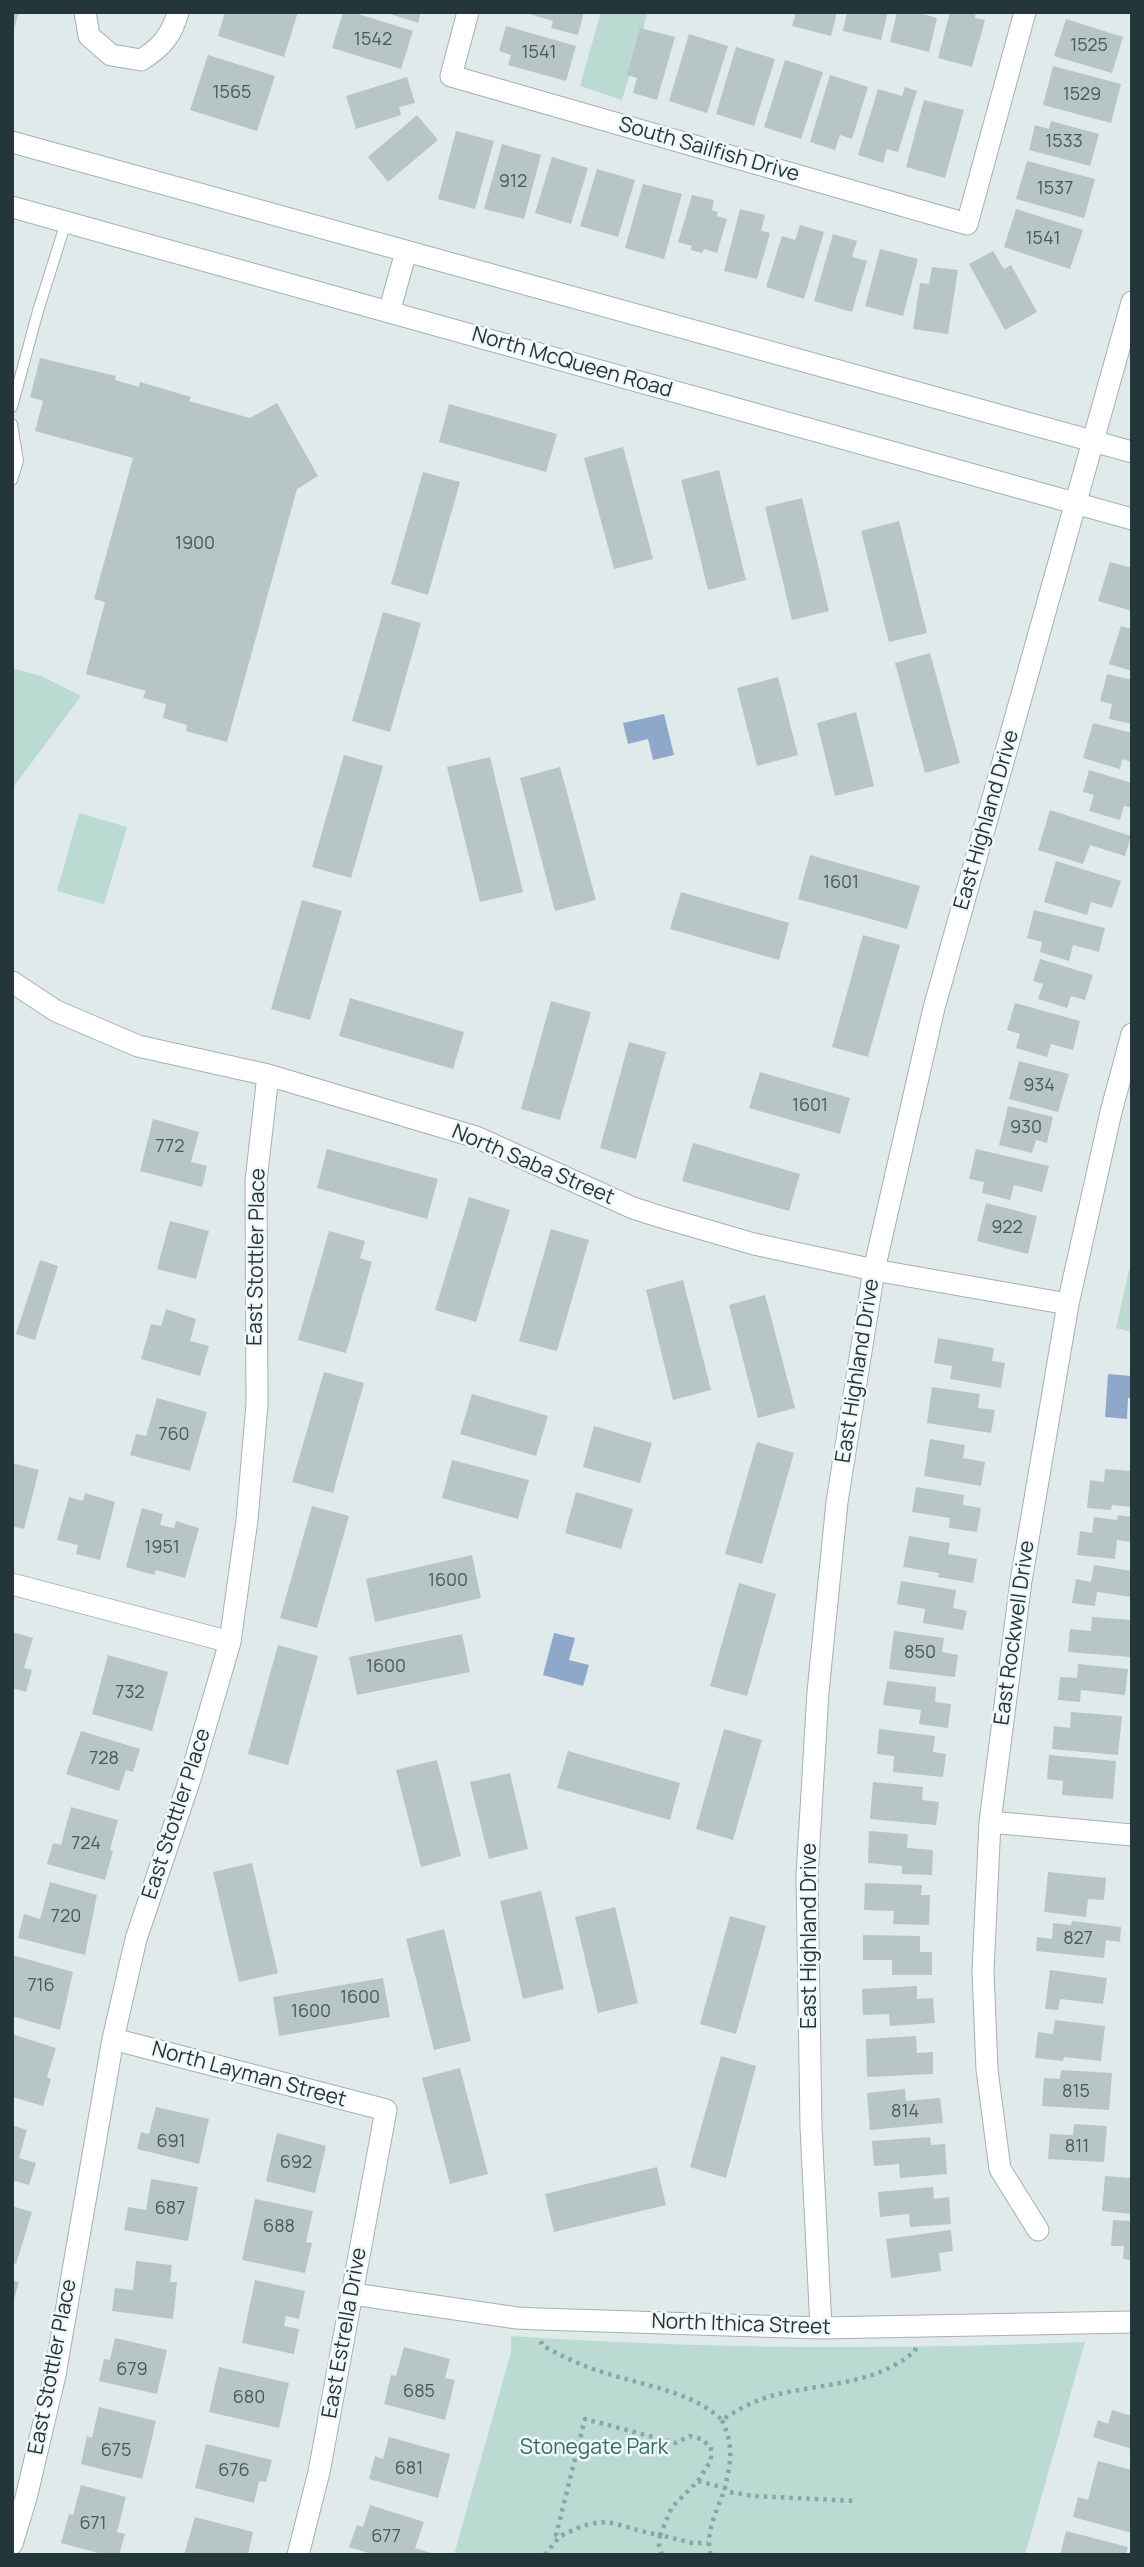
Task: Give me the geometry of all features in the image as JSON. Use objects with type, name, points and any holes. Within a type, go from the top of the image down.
[{"type":"street","points":[[85,12],[89,36],[111,55],[141,60],[159,49],[174,29],[178,12]]},
{"type":"street","name":"South Sailfish Drive","points":[[468,12],[451,76],[967,224],[1025,12]]},
{"type":"street","points":[[12,142],[1132,452]]},
{"type":"street","name":"North McQueen Road","points":[[12,207],[1132,519]]},
{"type":"street","points":[[389,312],[406,252]]},
{"type":"street","name":"East Highland Drive","points":[[821,2328],[811,2127],[807,1876],[818,1692],[837,1502],[874,1270],[934,1008],[1132,302]]},
{"type":"street","name":"North Saba Street","points":[[12,982],[56,1011],[138,1046],[268,1075],[476,1137],[632,1208],[754,1244],[874,1270],[1068,1304]]},
{"type":"street","name":"East Rockwell Drive","points":[[1038,2230],[1000,2169],[987,2070],[983,1971],[990,1822],[1021,1581],[1068,1304],[1111,1112],[1132,1034]]},
{"type":"street","name":"East Stottler Place","points":[[12,2544],[26,2498],[55,2375],[113,2039],[136,1939],[190,1779],[230,1642],[247,1520],[257,1404],[256,1181],[268,1075]]},
{"type":"street","points":[[12,1584],[230,1642]]},
{"type":"street","points":[[990,1822],[1132,1835]]},
{"type":"street","name":"North Layman Street","points":[[113,2039],[386,2110]]},
{"type":"street","name":"East Estrella Drive","points":[[298,2555],[319,2472],[386,2110]]},
{"type":"street","name":"North Ithica Street","points":[[353,2294],[539,2319],[821,2328],[1132,2322]]},
{"type":"lane","points":[[12,407],[66,222]]},
{"type":"lane","points":[[12,424],[18,461],[12,480]]},
{"type":"path","points":[[539,2319],[542,2345],[551,2351],[584,2366],[691,2398],[722,2420],[729,2437],[730,2469],[709,2535],[711,2555]]},
{"type":"path","points":[[722,2420],[768,2396],[877,2374],[907,2359],[915,2351],[916,2326]]},
{"type":"path","points":[[559,2536],[556,2535],[556,2530],[585,2420],[676,2443],[690,2436],[701,2439],[710,2448],[711,2460],[698,2481],[672,2507],[660,2535],[662,2555]]},
{"type":"path","points":[[698,2481],[725,2488],[729,2492],[753,2496],[855,2501]]},
{"type":"path","points":[[545,2555],[559,2536],[579,2526],[604,2521],[692,2543],[709,2543]]},
{"type":"green space","points":[[601,12],[648,12],[622,100],[580,86]]},
{"type":"green space","points":[[12,668],[41,676],[81,696],[12,789]]},
{"type":"green space","points":[[79,813],[127,827],[104,904],[57,891]]},
{"type":"green space","points":[[1129,1270],[1132,1271],[1132,1332],[1116,1328]]},
{"type":"green space","name":"Stonegate Park","points":[[511,2336],[655,2344],[798,2347],[1085,2342],[1025,2555],[454,2555],[511,2352]]},
{"type":"water","points":[[664,714],[674,755],[653,760],[648,739],[628,744],[623,723]]},
{"type":"water","points":[[1108,1374],[1132,1376],[1132,1398],[1128,1398],[1127,1419],[1105,1417]]},
{"type":"water","points":[[554,1633],[575,1638],[569,1660],[589,1665],[583,1686],[543,1675]]},
{"type":"building","points":[[12,12],[19,12],[14,28],[12,27]]},
{"type":"building","points":[[225,12],[298,12],[284,57],[218,36]]},
{"type":"building","points":[[343,12],[352,12],[413,31],[401,69],[332,48]]},
{"type":"building","points":[[384,12],[421,12],[418,23]]},
{"type":"building","points":[[523,12],[584,12],[578,35],[551,28],[553,21]]},
{"type":"building","points":[[796,12],[837,12],[831,36],[792,26]]},
{"type":"building","points":[[847,12],[888,12],[881,40],[843,31]]},
{"type":"building","points":[[897,12],[923,12],[937,18],[929,52],[890,42]]},
{"type":"building","points":[[950,12],[976,12],[975,18],[985,20],[972,67],[938,58]]},
{"type":"building","points":[[1066,19],[1123,37],[1112,73],[1054,56]]},
{"type":"building","points":[[506,26],[576,46],[566,81],[508,65],[511,55],[499,51]]},
{"type":"building","points":[[640,28],[675,37],[657,100],[633,93],[637,78],[627,75]]},
{"type":"building","points":[[689,34],[728,46],[707,113],[669,101]]},
{"type":"building","points":[[736,47],[775,59],[754,126],[716,114]]},
{"type":"building","points":[[208,55],[275,76],[257,131],[190,110]]},
{"type":"building","points":[[785,60],[823,72],[801,139],[764,127]]},
{"type":"building","points":[[1053,66],[1121,84],[1111,123],[1043,105]]},
{"type":"building","points":[[830,75],[868,87],[852,139],[840,135],[835,150],[810,142]]},
{"type":"building","points":[[407,77],[415,103],[399,107],[401,115],[356,129],[346,96]]},
{"type":"building","points":[[905,87],[917,91],[898,152],[887,149],[883,163],[858,155],[878,89],[902,96]]},
{"type":"building","points":[[924,100],[964,110],[945,178],[906,167]]},
{"type":"building","points":[[417,115],[438,140],[388,182],[368,157]]},
{"type":"building","points":[[1051,121],[1099,134],[1090,166],[1029,150],[1035,125],[1049,129]]},
{"type":"building","points":[[456,131],[494,141],[475,209],[438,199]]},
{"type":"building","points":[[502,144],[541,155],[524,219],[484,209]]},
{"type":"building","points":[[552,157],[588,168],[571,224],[535,213]]},
{"type":"building","points":[[1027,161],[1095,179],[1084,218],[1016,199]]},
{"type":"building","points":[[597,169],[635,180],[618,237],[580,226]]},
{"type":"building","points":[[643,184],[682,194],[664,259],[625,248]]},
{"type":"building","points":[[692,195],[714,200],[712,210],[718,212],[717,216],[727,219],[717,253],[704,249],[702,253],[691,250],[692,246],[678,242]]},
{"type":"building","points":[[740,209],[765,215],[761,231],[770,233],[757,279],[724,271]]},
{"type":"building","points":[[1016,209],[1083,230],[1070,269],[1004,247]]},
{"type":"building","points":[[800,225],[824,232],[804,299],[766,287],[782,236],[795,240]]},
{"type":"building","points":[[833,234],[857,241],[852,257],[867,261],[852,312],[814,301]]},
{"type":"building","points":[[880,249],[918,259],[903,316],[865,306]]},
{"type":"building","points":[[993,251],[1004,269],[1011,265],[1037,312],[1005,330],[969,264]]},
{"type":"building","points":[[932,267],[958,270],[948,334],[913,329],[920,283],[929,284]]},
{"type":"building","points":[[40,358],[116,376],[115,380],[139,387],[140,382],[191,397],[189,401],[250,418],[277,403],[318,476],[297,489],[227,742],[186,731],[187,725],[163,718],[166,704],[143,698],[146,691],[86,674],[105,602],[94,599],[133,458],[35,431],[43,401],[30,397]]},
{"type":"building","points":[[449,404],[557,434],[546,472],[439,442]]},
{"type":"building","points":[[623,447],[653,559],[614,569],[584,458]]},
{"type":"building","points":[[719,470],[746,580],[708,590],[681,480]]},
{"type":"building","points":[[423,472],[460,482],[428,595],[391,584]]},
{"type":"building","points":[[802,498],[829,611],[792,620],[765,507]]},
{"type":"building","points":[[899,521],[927,633],[889,642],[861,531]]},
{"type":"building","points":[[1110,562],[1132,568],[1132,611],[1098,601]]},
{"type":"building","points":[[383,612],[421,623],[390,732],[352,721]]},
{"type":"building","points":[[1121,626],[1132,629],[1132,671],[1109,664]]},
{"type":"building","points":[[930,653],[960,763],[925,773],[895,663]]},
{"type":"building","points":[[1107,674],[1132,680],[1132,724],[1109,719],[1112,704],[1100,701]]},
{"type":"building","points":[[778,677],[798,755],[757,766],[737,688]]},
{"type":"building","points":[[856,712],[874,786],[835,796],[817,723]]},
{"type":"building","points":[[1093,723],[1132,733],[1132,762],[1122,759],[1120,769],[1083,758]]},
{"type":"building","points":[[344,755],[383,766],[351,878],[312,867]]},
{"type":"building","points":[[490,757],[523,892],[480,902],[447,767]]},
{"type":"building","points":[[560,767],[596,900],[555,911],[520,778]]},
{"type":"building","points":[[1089,770],[1132,783],[1132,808],[1124,806],[1120,820],[1089,811],[1094,795],[1083,792]]},
{"type":"building","points":[[1050,810],[1131,836],[1125,856],[1090,845],[1083,864],[1038,850]]},
{"type":"building","points":[[810,855],[920,886],[907,929],[798,899]]},
{"type":"building","points":[[1056,861],[1121,881],[1112,908],[1091,902],[1087,915],[1044,902]]},
{"type":"building","points":[[681,892],[789,923],[779,960],[670,929]]},
{"type":"building","points":[[302,900],[342,911],[310,1020],[271,1009]]},
{"type":"building","points":[[1034,910],[1105,928],[1099,952],[1073,945],[1069,961],[1040,952],[1042,942],[1027,938]]},
{"type":"building","points":[[863,935],[900,945],[868,1057],[832,1047]]},
{"type":"building","points":[[1040,959],[1093,975],[1085,1000],[1071,996],[1067,1008],[1038,999],[1043,984],[1033,981]]},
{"type":"building","points":[[350,998],[464,1032],[453,1069],[339,1036]]},
{"type":"building","points":[[551,1001],[591,1012],[560,1120],[521,1109]]},
{"type":"building","points":[[1015,1003],[1080,1021],[1073,1050],[1051,1044],[1047,1057],[1016,1048],[1020,1034],[1007,1030]]},
{"type":"building","points":[[629,1042],[666,1052],[636,1159],[600,1148]]},
{"type":"building","points":[[1019,1061],[1069,1074],[1058,1112],[1009,1099]]},
{"type":"building","points":[[760,1072],[850,1098],[840,1134],[749,1108]]},
{"type":"building","points":[[1008,1106],[1053,1117],[1047,1143],[1036,1140],[1032,1153],[999,1145]]},
{"type":"building","points":[[153,1119],[199,1132],[191,1162],[207,1166],[202,1187],[140,1171]]},
{"type":"building","points":[[693,1143],[800,1174],[789,1211],[682,1181]]},
{"type":"building","points":[[327,1149],[438,1179],[427,1219],[317,1188]]},
{"type":"building","points":[[976,1149],[1049,1166],[1042,1192],[1014,1185],[1010,1200],[982,1193],[984,1182],[969,1179]]},
{"type":"building","points":[[469,1197],[510,1210],[476,1322],[435,1310]]},
{"type":"building","points":[[986,1203],[1037,1216],[1028,1254],[977,1241]]},
{"type":"building","points":[[170,1221],[209,1231],[196,1279],[157,1269]]},
{"type":"building","points":[[551,1229],[589,1240],[557,1351],[519,1341]]},
{"type":"building","points":[[329,1231],[365,1241],[360,1258],[372,1262],[346,1353],[298,1340]]},
{"type":"building","points":[[40,1260],[58,1266],[35,1340],[16,1334]]},
{"type":"building","points":[[683,1280],[711,1390],[673,1400],[646,1290]]},
{"type":"building","points":[[765,1295],[795,1408],[758,1418],[729,1305]]},
{"type":"building","points":[[166,1309],[196,1319],[190,1341],[209,1346],[200,1376],[141,1359],[151,1324],[161,1326]]},
{"type":"building","points":[[938,1338],[994,1348],[992,1361],[1005,1363],[1001,1388],[950,1379],[952,1366],[934,1363]]},
{"type":"building","points":[[324,1372],[364,1383],[333,1493],[292,1482]]},
{"type":"building","points":[[932,1387],[980,1394],[978,1408],[995,1410],[991,1433],[927,1423]]},
{"type":"building","points":[[472,1394],[548,1416],[536,1456],[460,1434]]},
{"type":"building","points":[[157,1398],[207,1412],[190,1471],[130,1455],[136,1434],[146,1436]]},
{"type":"building","points":[[594,1426],[652,1443],[640,1483],[583,1467]]},
{"type":"building","points":[[930,1439],[965,1445],[963,1458],[985,1462],[981,1486],[924,1476]]},
{"type":"building","points":[[757,1442],[794,1453],[762,1564],[725,1554]]},
{"type":"building","points":[[452,1460],[529,1480],[518,1519],[442,1498]]},
{"type":"building","points":[[12,1463],[39,1470],[24,1529],[12,1526]]},
{"type":"building","points":[[1105,1469],[1132,1471],[1132,1507],[1112,1505],[1111,1510],[1087,1508],[1090,1480],[1104,1482]]},
{"type":"building","points":[[916,1487],[964,1495],[963,1505],[981,1508],[977,1532],[949,1528],[950,1518],[912,1512]]},
{"type":"building","points":[[576,1492],[633,1509],[621,1549],[565,1533]]},
{"type":"building","points":[[85,1493],[115,1502],[100,1560],[76,1554],[78,1545],[57,1540],[69,1497],[83,1501]]},
{"type":"building","points":[[312,1506],[349,1516],[317,1628],[280,1618]]},
{"type":"building","points":[[142,1508],[163,1514],[160,1525],[174,1528],[176,1521],[199,1528],[185,1578],[156,1570],[154,1575],[126,1567]]},
{"type":"building","points":[[1118,1515],[1132,1517],[1132,1542],[1117,1540],[1115,1559],[1077,1555],[1080,1531],[1092,1533],[1094,1517],[1117,1520]]},
{"type":"building","points":[[909,1536],[950,1543],[948,1554],[977,1559],[973,1583],[938,1577],[939,1573],[903,1567]]},
{"type":"building","points":[[472,1555],[481,1598],[375,1622],[366,1579]]},
{"type":"building","points":[[1094,1565],[1132,1571],[1132,1597],[1097,1592],[1095,1606],[1072,1603],[1076,1579],[1091,1582]]},
{"type":"building","points":[[901,1581],[956,1590],[953,1608],[967,1611],[963,1630],[923,1623],[925,1609],[897,1604]]},
{"type":"building","points":[[739,1583],[776,1594],[747,1696],[710,1686]]},
{"type":"building","points":[[1092,1617],[1132,1620],[1130,1657],[1068,1652],[1070,1629],[1091,1631]]},
{"type":"building","points":[[894,1631],[944,1638],[942,1652],[958,1655],[955,1677],[889,1669]]},
{"type":"building","points":[[12,1632],[33,1638],[24,1668],[32,1670],[26,1692],[12,1688]]},
{"type":"building","points":[[462,1634],[470,1672],[357,1695],[349,1657]]},
{"type":"building","points":[[278,1645],[318,1656],[288,1765],[248,1754]]},
{"type":"building","points":[[108,1655],[168,1672],[152,1731],[92,1714]]},
{"type":"building","points":[[1078,1664],[1128,1669],[1125,1695],[1081,1690],[1080,1702],[1058,1700],[1060,1677],[1077,1678]]},
{"type":"building","points":[[887,1681],[936,1687],[935,1702],[951,1704],[948,1728],[919,1724],[921,1710],[883,1705]]},
{"type":"building","points":[[1071,1712],[1122,1716],[1118,1755],[1052,1749],[1054,1726],[1070,1728]]},
{"type":"building","points":[[724,1729],[762,1740],[733,1840],[696,1829]]},
{"type":"building","points":[[879,1729],[935,1736],[933,1752],[946,1754],[943,1777],[893,1772],[894,1756],[877,1754]]},
{"type":"building","points":[[81,1731],[140,1749],[133,1772],[126,1770],[119,1791],[66,1774]]},
{"type":"building","points":[[568,1751],[680,1783],[670,1820],[557,1788]]},
{"type":"building","points":[[1049,1755],[1116,1761],[1113,1799],[1062,1795],[1063,1781],[1047,1779]]},
{"type":"building","points":[[437,1760],[461,1856],[421,1867],[396,1770]]},
{"type":"building","points":[[510,1773],[528,1849],[489,1859],[470,1782]]},
{"type":"building","points":[[873,1782],[923,1787],[922,1800],[939,1802],[936,1825],[870,1819]]},
{"type":"building","points":[[71,1807],[118,1820],[105,1880],[47,1864],[53,1843],[61,1845]]},
{"type":"building","points":[[869,1831],[908,1834],[907,1848],[933,1850],[932,1875],[902,1874],[902,1866],[868,1863]]},
{"type":"building","points":[[252,1863],[278,1973],[239,1982],[213,1872]]},
{"type":"building","points":[[1048,1872],[1106,1878],[1104,1900],[1088,1899],[1086,1917],[1044,1912]]},
{"type":"building","points":[[50,1882],[97,1895],[85,1955],[18,1938],[24,1914],[40,1919]]},
{"type":"building","points":[[865,1883],[922,1885],[921,1895],[930,1895],[929,1925],[893,1924],[894,1911],[864,1910]]},
{"type":"building","points":[[541,1891],[564,1989],[523,1999],[500,1901]]},
{"type":"building","points":[[615,1907],[638,2003],[598,2013],[575,1917]]},
{"type":"building","points":[[730,1916],[766,1926],[736,2034],[700,2024]]},
{"type":"building","points":[[1072,1921],[1121,1927],[1120,1942],[1106,1940],[1104,1958],[1036,1951],[1037,1937],[1052,1939],[1053,1923],[1071,1925]]},
{"type":"building","points":[[444,1929],[471,2041],[434,2050],[406,1939]]},
{"type":"building","points":[[863,1935],[920,1936],[920,1952],[932,1952],[932,1975],[892,1975],[892,1960],[863,1960]]},
{"type":"building","points":[[12,1955],[73,1972],[60,2030],[12,2016]]},
{"type":"building","points":[[1050,1970],[1107,1978],[1103,2004],[1060,1999],[1058,2010],[1045,2009]]},
{"type":"building","points":[[383,1978],[390,2017],[279,2036],[273,1997]]},
{"type":"building","points":[[917,1986],[917,1999],[933,1998],[935,2023],[890,2026],[889,2014],[863,2015],[862,1989]]},
{"type":"building","points":[[1055,2020],[1105,2026],[1101,2061],[1064,2057],[1063,2061],[1035,2058],[1038,2032],[1053,2034]]},
{"type":"building","points":[[12,2034],[56,2048],[47,2077],[51,2079],[43,2106],[12,2097]]},
{"type":"building","points":[[916,2036],[917,2053],[933,2052],[933,2074],[867,2077],[866,2039]]},
{"type":"building","points":[[721,2056],[756,2066],[726,2178],[690,2167]]},
{"type":"building","points":[[460,2068],[488,2174],[450,2184],[422,2078]]},
{"type":"building","points":[[1061,2070],[1112,2073],[1109,2110],[1042,2106],[1044,2078],[1060,2079]]},
{"type":"building","points":[[905,2089],[906,2101],[940,2098],[943,2123],[870,2130],[867,2093]]},
{"type":"building","points":[[156,2107],[209,2119],[199,2164],[137,2149],[141,2132],[149,2134]]},
{"type":"building","points":[[1074,2124],[1107,2126],[1104,2162],[1048,2159],[1050,2134],[1073,2135]]},
{"type":"building","points":[[12,2125],[27,2130],[19,2158],[36,2163],[29,2185],[12,2180]]},
{"type":"building","points":[[277,2133],[326,2146],[315,2193],[266,2181]]},
{"type":"building","points":[[930,2137],[931,2145],[945,2144],[947,2174],[900,2178],[899,2164],[874,2166],[872,2141]]},
{"type":"building","points":[[657,2167],[666,2205],[554,2232],[545,2194]]},
{"type":"building","points":[[1105,2176],[1132,2178],[1132,2214],[1102,2211]]},
{"type":"building","points":[[151,2179],[198,2187],[188,2241],[124,2230],[128,2207],[146,2210]]},
{"type":"building","points":[[933,2187],[934,2199],[949,2197],[951,2224],[910,2227],[909,2214],[880,2217],[878,2192]]},
{"type":"building","points":[[255,2199],[313,2211],[306,2242],[312,2243],[305,2273],[242,2260]]},
{"type":"building","points":[[12,2206],[32,2212],[16,2264],[12,2262]]},
{"type":"building","points":[[1113,2220],[1132,2221],[1132,2260],[1123,2259],[1124,2246],[1111,2246]]},
{"type":"building","points":[[951,2230],[953,2251],[939,2253],[941,2271],[891,2278],[886,2239]]},
{"type":"building","points":[[136,2261],[172,2265],[170,2282],[177,2282],[173,2319],[112,2311],[115,2288],[133,2290]]},
{"type":"building","points":[[12,2280],[19,2282],[13,2303],[12,2303]]},
{"type":"building","points":[[255,2280],[305,2291],[299,2319],[286,2316],[284,2326],[299,2329],[294,2354],[242,2343]]},
{"type":"building","points":[[115,2338],[167,2350],[157,2394],[99,2381],[104,2359],[110,2360]]},
{"type":"building","points":[[404,2347],[450,2359],[445,2378],[455,2380],[445,2420],[384,2404],[391,2375],[396,2376]]},
{"type":"building","points":[[219,2367],[289,2383],[279,2428],[209,2412]]},
{"type":"building","points":[[99,2407],[156,2421],[142,2479],[81,2464],[87,2436],[92,2438]]},
{"type":"building","points":[[1112,2410],[1132,2416],[1132,2449],[1093,2437],[1098,2420],[1108,2424]]},
{"type":"building","points":[[389,2437],[450,2454],[438,2498],[369,2479],[375,2456],[383,2459]]},
{"type":"building","points":[[206,2444],[272,2460],[266,2482],[259,2481],[254,2503],[195,2488]]},
{"type":"building","points":[[1098,2461],[1132,2470],[1132,2533],[1073,2517],[1078,2497],[1088,2500]]},
{"type":"building","points":[[81,2485],[126,2497],[117,2532],[125,2534],[119,2555],[106,2555],[61,2543],[69,2514],[73,2515]]},
{"type":"building","points":[[370,2505],[424,2522],[415,2548],[431,2555],[375,2555],[349,2547],[357,2525],[363,2527]]},
{"type":"building","points":[[195,2517],[253,2532],[248,2555],[184,2555]]},
{"type":"building","points":[[1066,2531],[1128,2547],[1126,2555],[1060,2555]]}]
